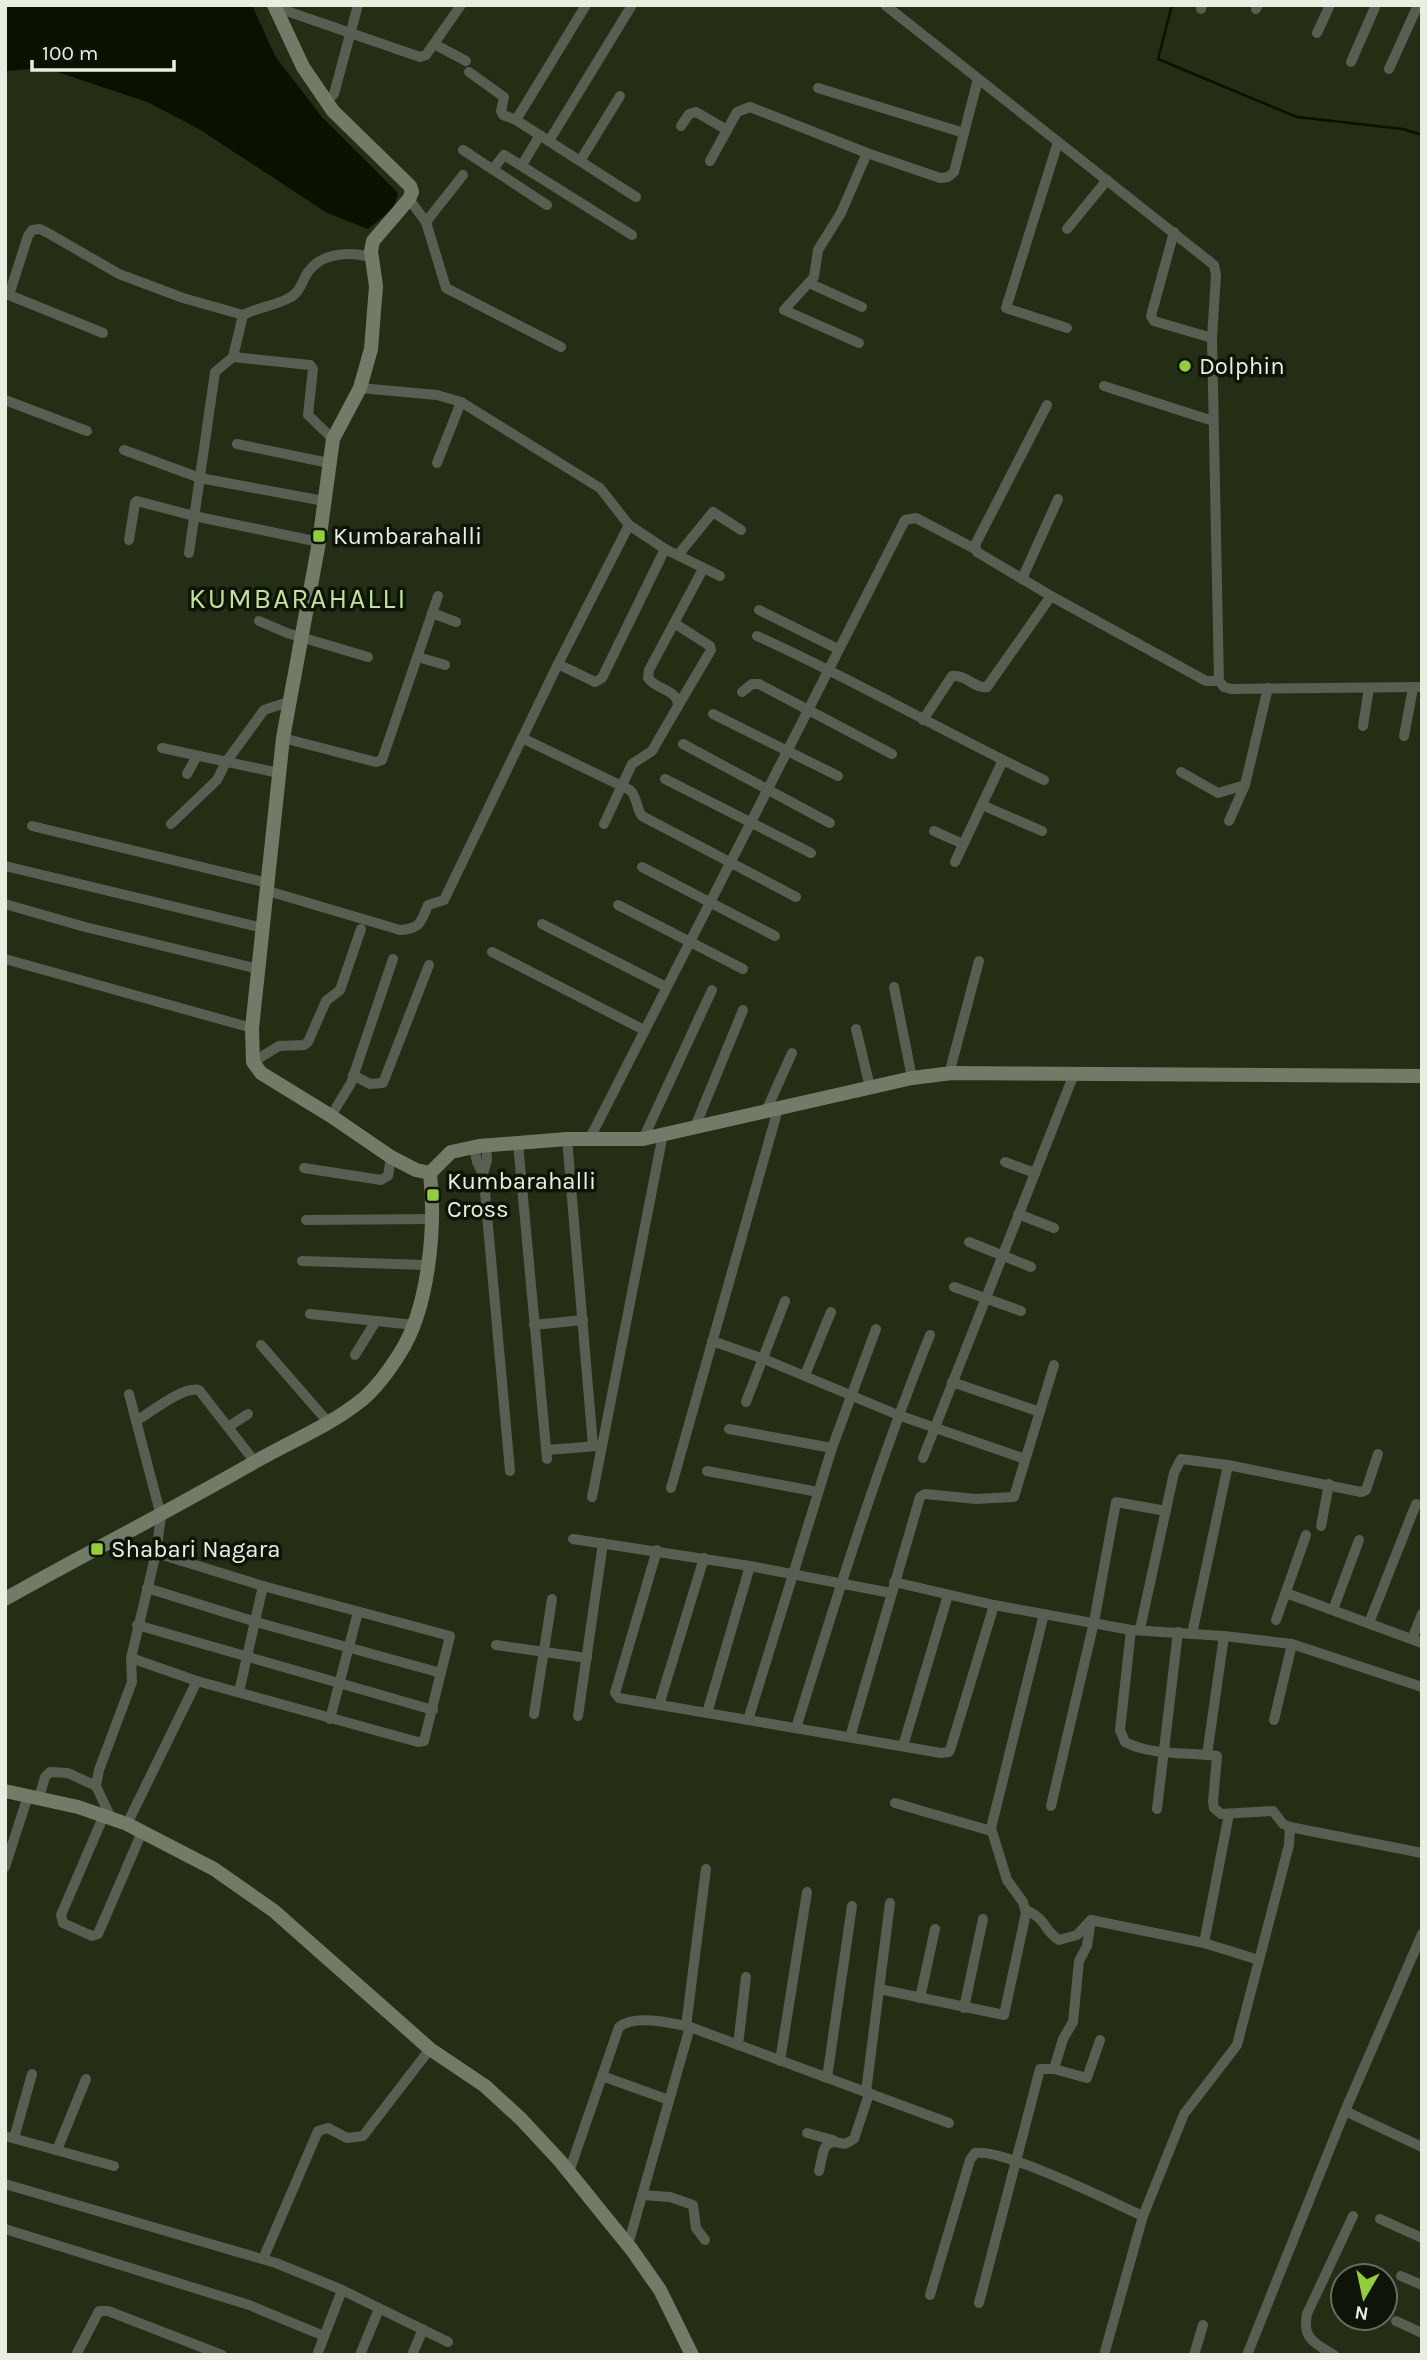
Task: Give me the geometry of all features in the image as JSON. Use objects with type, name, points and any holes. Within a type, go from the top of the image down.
[{"type":"street","points":[[326,101],[334,94],[358,5]]},
{"type":"street","points":[[275,6],[420,57],[426,55],[461,5]]},
{"type":"street","points":[[516,120],[586,5]]},
{"type":"street","points":[[522,165],[544,138],[632,5]]},
{"type":"street","points":[[885,5],[1214,265],[1216,275],[1212,338],[1219,681],[1224,687],[1231,689],[1417,687],[1404,736]]},
{"type":"street","points":[[1317,33],[1330,5]]},
{"type":"street","points":[[1351,62],[1376,5]]},
{"type":"street","points":[[1389,69],[1418,5]]},
{"type":"street","points":[[275,6],[303,67],[333,111],[410,186],[412,192],[373,241],[376,286],[371,349],[360,388],[333,439],[319,542],[283,738],[252,1028],[253,1062],[261,1073],[391,1157],[416,1170],[430,1173]]},
{"type":"street","points":[[434,44],[466,61]]},
{"type":"street","points":[[469,72],[504,97],[501,111],[503,115],[516,120],[636,197]]},
{"type":"street","points":[[710,161],[737,112],[750,107],[867,153],[940,178],[948,177],[954,172],[978,79]]},
{"type":"street","points":[[818,88],[964,133]]},
{"type":"street","points":[[580,161],[620,96]]},
{"type":"street","points":[[681,125],[689,114],[696,112],[727,130]]},
{"type":"street","points":[[1058,142],[1006,309],[1067,328]]},
{"type":"street","points":[[463,150],[547,205]]},
{"type":"street","points":[[859,343],[784,310],[812,280],[818,250],[841,213],[867,153]]},
{"type":"street","points":[[492,169],[503,155],[632,235]]},
{"type":"street","points":[[426,222],[463,175]]},
{"type":"street","points":[[1067,229],[1107,180]]},
{"type":"street","points":[[409,199],[426,222],[446,288],[561,347]]},
{"type":"street","points":[[103,333],[6,298],[32,230],[40,229],[119,274],[183,298],[243,315],[292,298],[315,264],[327,258],[357,253],[373,258]]},
{"type":"street","points":[[1174,232],[1151,316],[1154,321],[1212,338]]},
{"type":"street","points":[[812,280],[862,307]]},
{"type":"street","points":[[189,553],[215,372],[233,357],[243,315]]},
{"type":"street","points":[[233,357],[310,365],[313,369],[308,415],[333,439]]},
{"type":"street","points":[[1104,386],[1213,421]]},
{"type":"street","points":[[360,388],[437,395],[461,402],[600,488],[629,526],[720,576]]},
{"type":"street","points":[[5,400],[87,431]]},
{"type":"street","points":[[437,463],[461,402]]},
{"type":"street","points":[[975,549],[1047,405]]},
{"type":"street","points":[[237,444],[330,463]]},
{"type":"street","points":[[124,450],[200,478],[324,501]]},
{"type":"street","points":[[1023,579],[1058,499]]},
{"type":"street","points":[[129,540],[136,501],[319,542]]},
{"type":"street","points":[[678,555],[713,512],[741,530]]},
{"type":"street","points":[[590,1138],[905,520],[916,517],[975,549],[1051,596],[1206,681],[1219,681]]},
{"type":"street","points":[[32,826],[268,887],[400,930],[412,930],[418,925],[428,905],[444,900],[558,664],[629,526]]},
{"type":"street","points":[[558,664],[595,682],[602,678],[665,548]]},
{"type":"street","points":[[678,706],[675,695],[652,683],[648,678],[649,670],[703,569]]},
{"type":"street","points":[[283,738],[376,762],[382,761],[438,596]]},
{"type":"street","points":[[923,720],[952,676],[961,676],[979,687],[987,687],[1051,596]]},
{"type":"street","points":[[759,610],[838,649]]},
{"type":"street","points":[[432,613],[456,622]]},
{"type":"street","points":[[260,621],[368,657]]},
{"type":"street","points":[[604,824],[632,764],[652,751],[711,650],[710,646],[674,623]]},
{"type":"street","points":[[757,636],[828,668],[923,720],[1044,780]]},
{"type":"street","points":[[418,657],[445,665]]},
{"type":"street","points":[[741,692],[752,684],[759,684],[892,754]]},
{"type":"street","points":[[1229,821],[1245,785],[1268,688]]},
{"type":"street","points":[[1363,726],[1369,688]]},
{"type":"street","points":[[170,824],[217,780],[226,762],[264,710],[288,702]]},
{"type":"street","points":[[713,714],[838,776]]},
{"type":"street","points":[[522,738],[631,790],[642,816],[796,897]]},
{"type":"street","points":[[683,744],[830,823]]},
{"type":"street","points":[[162,748],[279,773]]},
{"type":"street","points":[[187,774],[197,756]]},
{"type":"street","points":[[955,862],[1003,760]]},
{"type":"street","points":[[1181,772],[1218,793],[1245,785]]},
{"type":"street","points":[[665,779],[811,853]]},
{"type":"street","points":[[982,805],[1042,831]]},
{"type":"street","points":[[934,831],[963,844]]},
{"type":"street","points":[[5,866],[263,928]]},
{"type":"street","points":[[642,867],[775,936]]},
{"type":"street","points":[[5,904],[85,927],[259,970]]},
{"type":"street","points":[[618,905],[743,969]]},
{"type":"street","points":[[542,925],[666,987]]},
{"type":"street","points":[[253,1062],[279,1046],[304,1045],[308,1042],[326,1000],[340,990],[360,929]]},
{"type":"street","points":[[492,952],[644,1030]]},
{"type":"street","points":[[5,959],[252,1028]]},
{"type":"street","points":[[331,1116],[353,1075],[393,959]]},
{"type":"street","points":[[949,1074],[978,961]]},
{"type":"street","points":[[353,1075],[370,1084],[383,1083],[429,964]]},
{"type":"street","points":[[894,987],[912,1078]]},
{"type":"street","points":[[643,1139],[712,990]]},
{"type":"street","points":[[695,1128],[743,1010]]},
{"type":"street","points":[[856,1029],[870,1087]]},
{"type":"street","points":[[671,1488],[772,1110],[792,1053]]},
{"type":"street","points":[[430,1173],[451,1152],[480,1146],[590,1138],[643,1139],[912,1078],[949,1074],[1422,1076]]},
{"type":"street","points":[[923,1458],[1074,1074]]},
{"type":"street","points":[[592,1497],[597,1446],[663,1134]]},
{"type":"street","points":[[567,1139],[597,1446]]},
{"type":"street","points":[[518,1143],[547,1455],[597,1446]]},
{"type":"street","points":[[480,1146],[477,1162],[483,1170],[510,1471]]},
{"type":"street","points":[[304,1168],[381,1180],[388,1176],[391,1157]]},
{"type":"street","points":[[1005,1162],[1035,1173]]},
{"type":"street","points":[[5,1599],[161,1516],[328,1422],[365,1397],[400,1353],[415,1325],[427,1265],[433,1195],[430,1173]]},
{"type":"street","points":[[1018,1214],[1054,1228]]},
{"type":"street","points":[[306,1220],[431,1219]]},
{"type":"street","points":[[969,1242],[1031,1267]]},
{"type":"street","points":[[302,1261],[427,1265]]},
{"type":"street","points":[[954,1287],[1021,1311]]},
{"type":"street","points":[[746,1402],[785,1301]]},
{"type":"street","points":[[805,1375],[831,1312]]},
{"type":"street","points":[[310,1314],[415,1325]]},
{"type":"street","points":[[534,1325],[583,1320]]},
{"type":"street","points":[[355,1355],[376,1321]]},
{"type":"street","points":[[748,1720],[832,1448],[876,1329]]},
{"type":"street","points":[[796,1728],[898,1415],[930,1335]]},
{"type":"street","points":[[712,1341],[805,1375],[898,1415],[1026,1459]]},
{"type":"street","points":[[261,1345],[328,1422]]},
{"type":"street","points":[[850,1738],[922,1494],[976,1499],[1012,1498],[1054,1365]]},
{"type":"street","points":[[952,1381],[1040,1412]]},
{"type":"street","points":[[136,1421],[194,1388],[199,1390],[255,1462]]},
{"type":"street","points":[[129,1394],[161,1516],[156,1553],[131,1658],[132,1682],[99,1770],[96,1786],[108,1817],[61,1915],[63,1923],[92,1936],[98,1934],[142,1832]]},
{"type":"street","points":[[228,1427],[248,1414]]},
{"type":"street","points":[[729,1429],[832,1448]]},
{"type":"street","points":[[1378,1454],[1366,1490],[1361,1492],[1228,1465],[1181,1459],[1174,1473],[1135,1629],[1120,1730],[1125,1742],[1132,1746],[1218,1758],[1214,1808],[1221,1814],[1273,1811],[1283,1824],[1290,1827],[1422,1853]]},
{"type":"street","points":[[1192,1634],[1228,1465]]},
{"type":"street","points":[[707,1471],[818,1492]]},
{"type":"street","points":[[1321,1526],[1329,1484]]},
{"type":"street","points":[[1051,1806],[1094,1622],[1116,1502],[1166,1511]]},
{"type":"street","points":[[1370,1623],[1416,1504]]},
{"type":"street","points":[[1276,1620],[1306,1535]]},
{"type":"street","points":[[573,1539],[657,1550],[891,1593]]},
{"type":"street","points":[[1333,1610],[1359,1540]]},
{"type":"street","points":[[578,1716],[603,1543]]},
{"type":"street","points":[[657,1550],[615,1693],[619,1698],[850,1738],[949,1752],[994,1605]]},
{"type":"street","points":[[131,1658],[197,1681],[418,1742],[426,1738],[433,1710],[450,1636],[263,1586],[156,1553]]},
{"type":"street","points":[[659,1705],[704,1558]]},
{"type":"street","points":[[707,1713],[750,1566]]},
{"type":"street","points":[[894,1582],[994,1605],[1135,1629],[1293,1644],[1422,1687]]},
{"type":"street","points":[[239,1692],[263,1586]]},
{"type":"street","points":[[147,1588],[256,1622],[441,1673]]},
{"type":"street","points":[[1286,1593],[1417,1641],[1422,1614]]},
{"type":"street","points":[[903,1746],[948,1595]]},
{"type":"street","points":[[534,1714],[552,1599]]},
{"type":"street","points":[[330,1719],[358,1612]]},
{"type":"street","points":[[1044,1614],[991,1831],[1007,1880],[1026,1910],[1040,1917],[1051,1935],[1059,1940],[1077,1935],[1091,1920]]},
{"type":"street","points":[[137,1625],[433,1710]]},
{"type":"street","points":[[1157,1809],[1178,1632]]},
{"type":"street","points":[[1207,1755],[1224,1636]]},
{"type":"street","points":[[1274,1720],[1293,1644]]},
{"type":"street","points":[[496,1645],[587,1658]]},
{"type":"street","points":[[127,1825],[197,1681]]},
{"type":"street","points":[[5,1867],[34,1797],[50,1772],[68,1773],[96,1786]]},
{"type":"street","points":[[5,1791],[108,1817],[127,1825],[214,1869],[274,1911],[430,2049],[485,2085],[521,2119],[569,2172],[628,2245],[660,2290],[692,2355]]},
{"type":"street","points":[[895,1803],[991,1831]]},
{"type":"street","points":[[1204,1943],[1229,1814]]},
{"type":"street","points":[[1104,2355],[1143,2216],[1184,2114],[1237,2045],[1289,1845],[1290,1827]]},
{"type":"street","points":[[628,2245],[688,2027],[706,1869]]},
{"type":"street","points":[[780,2061],[807,1892]]},
{"type":"street","points":[[807,2133],[845,2144],[854,2139],[868,2093],[890,1903]]},
{"type":"street","points":[[827,2078],[852,1906]]},
{"type":"street","points":[[879,1989],[1004,2015],[1026,1910]]},
{"type":"street","points":[[964,2008],[983,1919]]},
{"type":"street","points":[[1091,1920],[1204,1943],[1259,1960]]},
{"type":"street","points":[[1054,2069],[1063,2039],[1073,2022],[1079,1961],[1087,1947],[1091,1920]]},
{"type":"street","points":[[920,1998],[935,1929]]},
{"type":"street","points":[[1251,2353],[1345,2111],[1422,1934]]},
{"type":"street","points":[[738,2045],[746,1977]]},
{"type":"street","points":[[569,2172],[619,2027],[627,2021],[663,2021],[688,2027],[949,2123]]},
{"type":"street","points":[[979,2303],[1040,2069],[1054,2069],[1087,2078],[1100,2040]]},
{"type":"street","points":[[263,2259],[318,2131],[328,2128],[347,2138],[363,2136],[430,2049]]},
{"type":"street","points":[[32,2074],[10,2137],[114,2166]]},
{"type":"street","points":[[602,2076],[669,2100]]},
{"type":"street","points":[[57,2150],[86,2079]]},
{"type":"street","points":[[1345,2111],[1422,2147]]},
{"type":"street","points":[[819,2171],[825,2146],[833,2140]]},
{"type":"street","points":[[930,2295],[971,2155],[983,2152],[1017,2162],[1143,2216]]},
{"type":"street","points":[[5,2185],[263,2259],[342,2290],[448,2342]]},
{"type":"street","points":[[642,2195],[670,2197],[693,2205],[696,2228],[705,2240]]},
{"type":"street","points":[[1334,2355],[1308,2336],[1305,2325],[1307,2314],[1353,2216]]},
{"type":"street","points":[[1380,2219],[1422,2238]]},
{"type":"street","points":[[5,2229],[249,2305],[324,2336]]},
{"type":"street","points":[[1401,2276],[1422,2285]]},
{"type":"street","points":[[317,2355],[342,2290]]},
{"type":"street","points":[[360,2355],[379,2309]]},
{"type":"street","points":[[76,2355],[99,2311],[108,2311],[222,2355]]},
{"type":"street","points":[[1399,2322],[1422,2333]]},
{"type":"street","points":[[1194,2355],[1203,2325]]},
{"type":"street","points":[[412,2355],[423,2329]]},
{"type":"shaded area","points":[[5,5],[252,5],[275,56],[322,117],[398,193],[394,208],[368,229],[327,213],[199,129],[147,102],[45,68],[5,71]]},
{"type":"waterway","points":[[1172,5],[1158,59],[1297,117],[1403,129],[1422,135]]},
{"type":"place","name":"Dolphin","points":[[1185,366]]},
{"type":"place","name":"Kumbarahalli","points":[[319,536]]},
{"type":"place","name":"Kumbarahalli Cross","points":[[433,1195]]},
{"type":"place","name":"Shabari Nagara","points":[[97,1549]]},
{"type":"district","name":"KUMBARAHALLI","points":[[298,598]]}]
